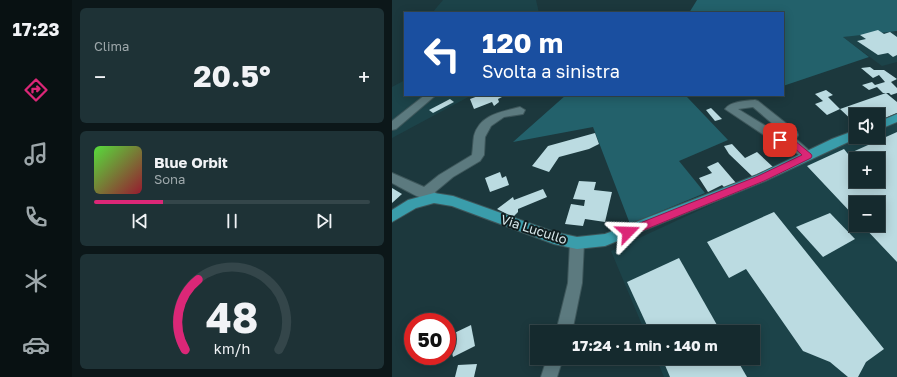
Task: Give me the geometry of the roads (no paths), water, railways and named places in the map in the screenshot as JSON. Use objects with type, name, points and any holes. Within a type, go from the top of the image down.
[{"type":"main road","points":[[885,123],[897,118]]},
{"type":"main road","name":"Via Lucullo","points":[[430,196],[453,201],[554,238],[578,243],[605,240],[761,178],[849,137]]},
{"type":"main road","points":[[392,217],[412,204],[430,196]]},
{"type":"street","points":[[392,126],[430,96]]},
{"type":"street","points":[[789,139],[793,134],[755,103],[740,105],[730,109],[780,140],[789,139],[808,156]]},
{"type":"street","points":[[392,178],[430,196],[432,187],[454,171],[476,158],[478,155],[480,133],[484,125],[489,120],[509,112],[519,112],[520,110]]},
{"type":"street","points":[[566,325],[575,284],[578,243]]},
{"type":"street","points":[[549,377],[553,365]]}]
